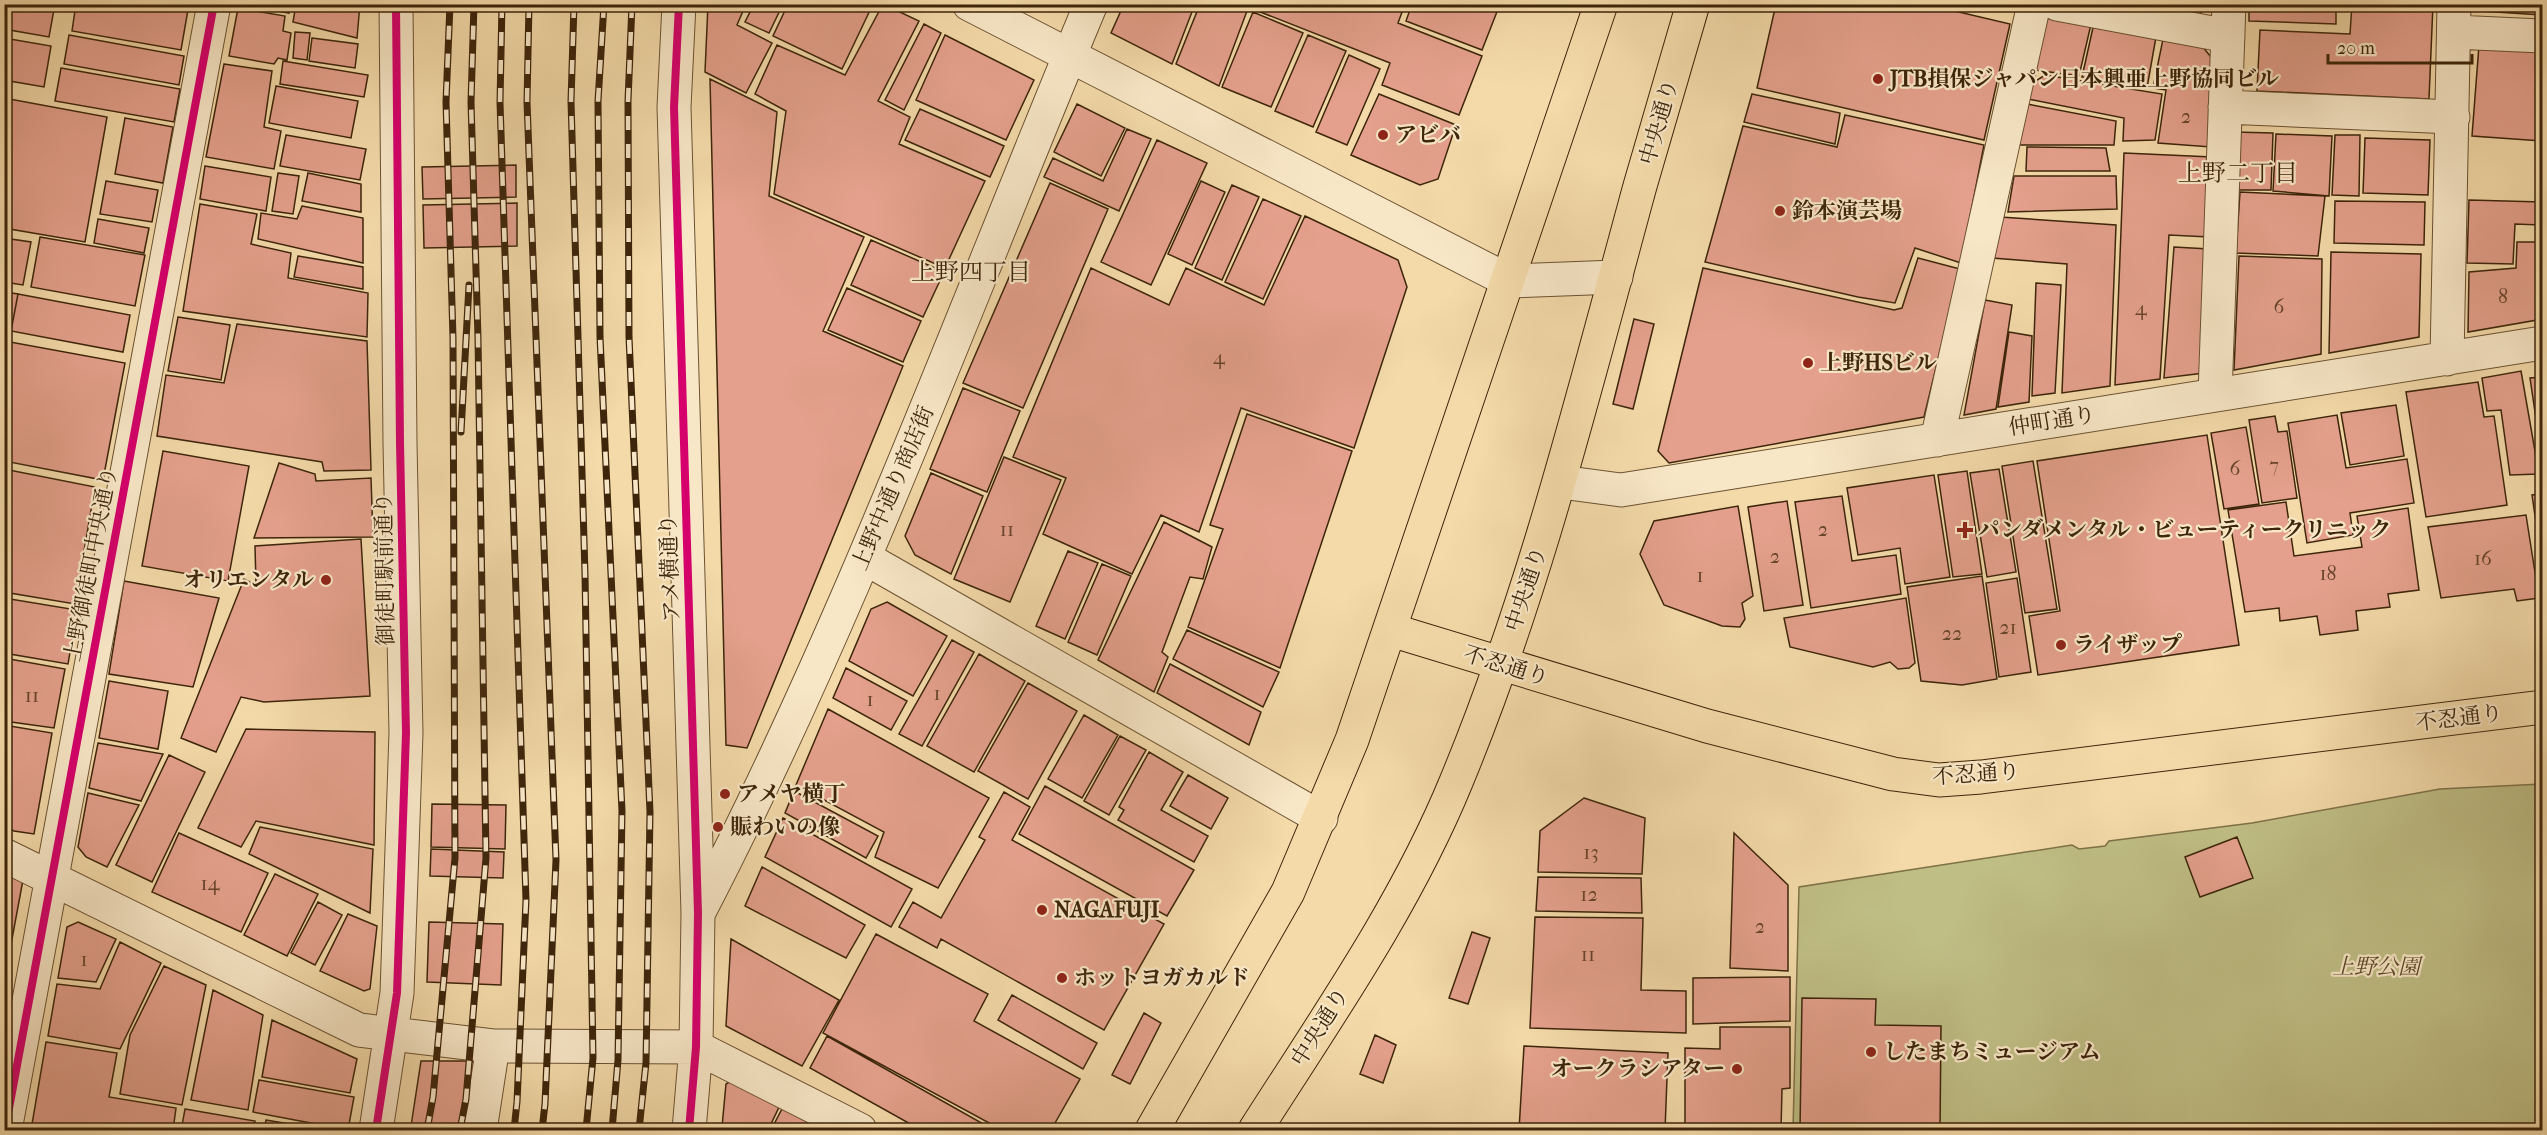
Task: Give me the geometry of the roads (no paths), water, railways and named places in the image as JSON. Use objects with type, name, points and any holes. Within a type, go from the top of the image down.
[{"type":"main road","points":[[1152,1131],[1288,892],[1321,818],[1352,740],[1391,630],[1601,4]]},
{"type":"main road","name":"中央通り","points":[[1255,1131],[1398,904],[1455,783],[1501,665],[1561,482],[1693,4]]},
{"type":"main road","name":"不忍通り","points":[[1391,630],[1707,726],[1893,774],[1939,780],[1992,776],[2542,707]]},
{"type":"street","name":"上野御徒町中央通り","points":[[5,1131],[214,4]]},
{"type":"street","name":"御徒町駅前通り","points":[[375,1131],[397,993],[406,733],[400,443],[396,4]]},
{"type":"street","name":"アメ横通り","points":[[679,4],[674,107],[698,913],[696,1047],[690,1131]]},
{"type":"street","points":[[969,4],[1509,281],[1616,277]]},
{"type":"street","name":"上野中通り商店街","points":[[698,913],[746,821],[864,558],[1091,4]]},
{"type":"street","points":[[1937,440],[2034,4]]},
{"type":"street","points":[[2057,4],[2229,20],[2215,395]]},
{"type":"street","points":[[2447,358],[2454,18],[2542,36]]},
{"type":"street","points":[[2225,107],[2452,117]]},
{"type":"street","name":"仲町通り","points":[[1561,482],[1622,490],[2542,344]]},
{"type":"street","points":[[864,558],[1321,818]]},
{"type":"street","points":[[4,855],[359,1030],[493,1046],[696,1047],[860,1131]]},
{"type":"street","points":[[480,1131],[493,1046]]},
{"type":"railway","points":[[427,1130],[433,1097],[455,858],[453,338],[446,102],[450,4]]},
{"type":"railway","points":[[460,1130],[466,1099],[486,858],[478,338],[471,102],[474,4]]},
{"type":"railway","points":[[502,4],[500,102],[526,900],[514,1130]]},
{"type":"railway","points":[[529,4],[527,102],[556,860],[542,1130]]},
{"type":"railway","points":[[574,4],[571,101],[585,574],[593,1058],[586,1130]]},
{"type":"railway","points":[[604,4],[598,101],[600,337],[622,811],[618,1060],[612,1130]]},
{"type":"railway","points":[[632,4],[628,101],[629,337],[650,812],[646,1063],[639,1130]]},
{"type":"railway","points":[[461,432],[469,285]]},
{"type":"place","name":"JTB損保ジャパン日本興亜上野協同ビル","points":[[1878,79]]},
{"type":"place","name":"アビバ","points":[[1383,135]]},
{"type":"place","name":"鈴本演芸場","points":[[1780,211]]},
{"type":"place","name":"上野HSビル","points":[[1808,363]]},
{"type":"place","name":"パンダメンタル・ビューティークリニック","points":[[1965,530]]},
{"type":"place","name":"オリエンタル","points":[[326,580]]},
{"type":"place","name":"ライザップ","points":[[2061,645]]},
{"type":"place","name":"アメヤ横丁","points":[[725,794]]},
{"type":"place","name":"賑わいの像","points":[[718,827]]},
{"type":"place","name":"NAGAFUJI","points":[[1042,910]]},
{"type":"place","name":"ホットヨガカルド","points":[[1062,978]]},
{"type":"place","name":"したまちミュージアム","points":[[1871,1052]]},
{"type":"place","name":"オークラシアター","points":[[1737,1069]]},
{"type":"district","name":"上野二丁目","points":[[2238,173]]},
{"type":"district","name":"上野四丁目","points":[[971,272]]},
{"type":"park label","name":"上野公園","points":[[2376,967]]}]
